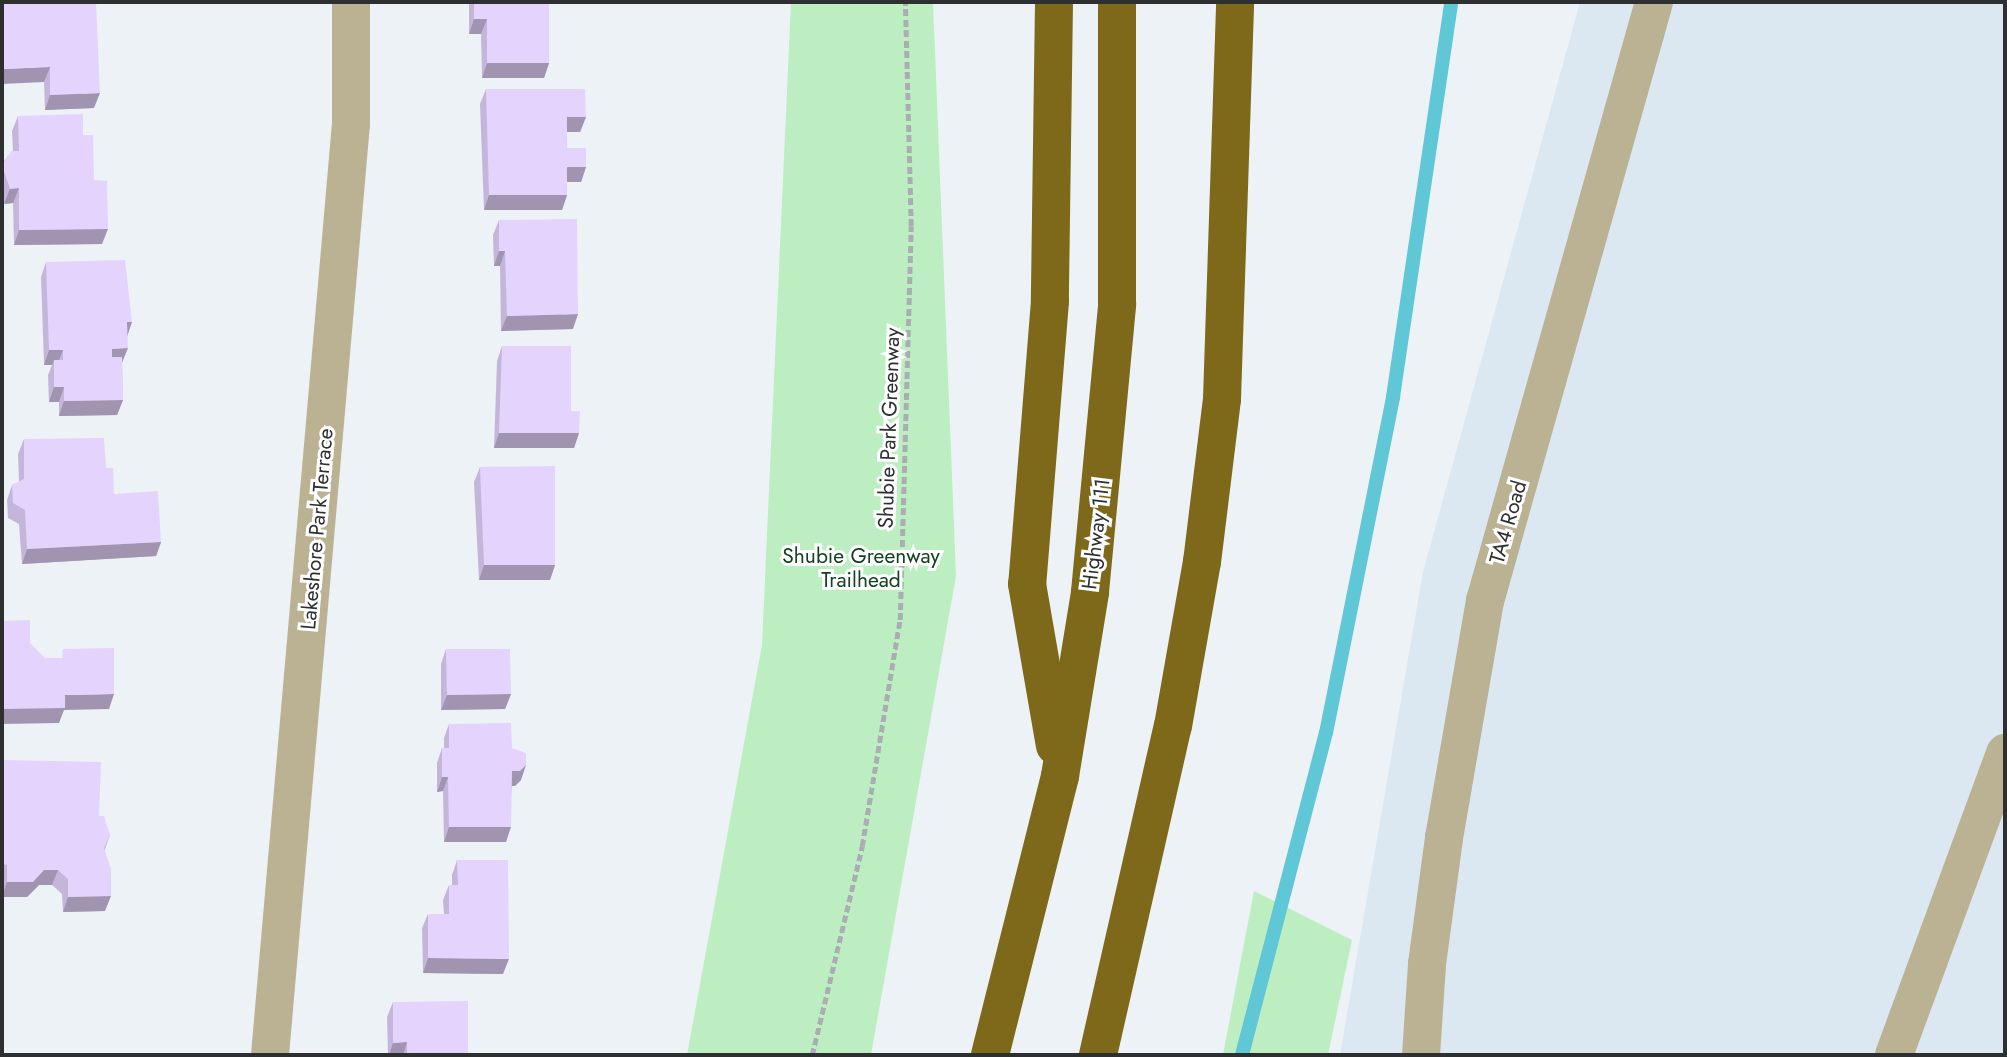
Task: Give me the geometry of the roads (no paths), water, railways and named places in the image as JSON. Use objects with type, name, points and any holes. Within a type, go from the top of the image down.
[{"type":"highway","points":[[1054,2],[1050,300],[1027,584],[1060,776]]},
{"type":"highway","name":"Highway 111","points":[[990,1055],[1060,776],[1090,592],[1117,304],[1117,2]]},
{"type":"highway","points":[[1098,1055],[1173,726],[1202,562],[1222,400],[1235,2]]},
{"type":"highway","points":[[1233,87],[1246,2]]},
{"type":"street","name":"Lakeshore Park Terrace","points":[[270,1055],[351,124],[351,2]]},
{"type":"street","name":"TA4 Road","points":[[1421,1055],[1427,964],[1444,838],[1485,601],[1654,2]]},
{"type":"street","points":[[1894,1055],[2002,774]]},
{"type":"waterway","points":[[1242,1055],[1326,733],[1393,397],[1451,2]]},
{"type":"park label","name":"Shubie Greenway Trailhead","points":[[861,568]]}]
